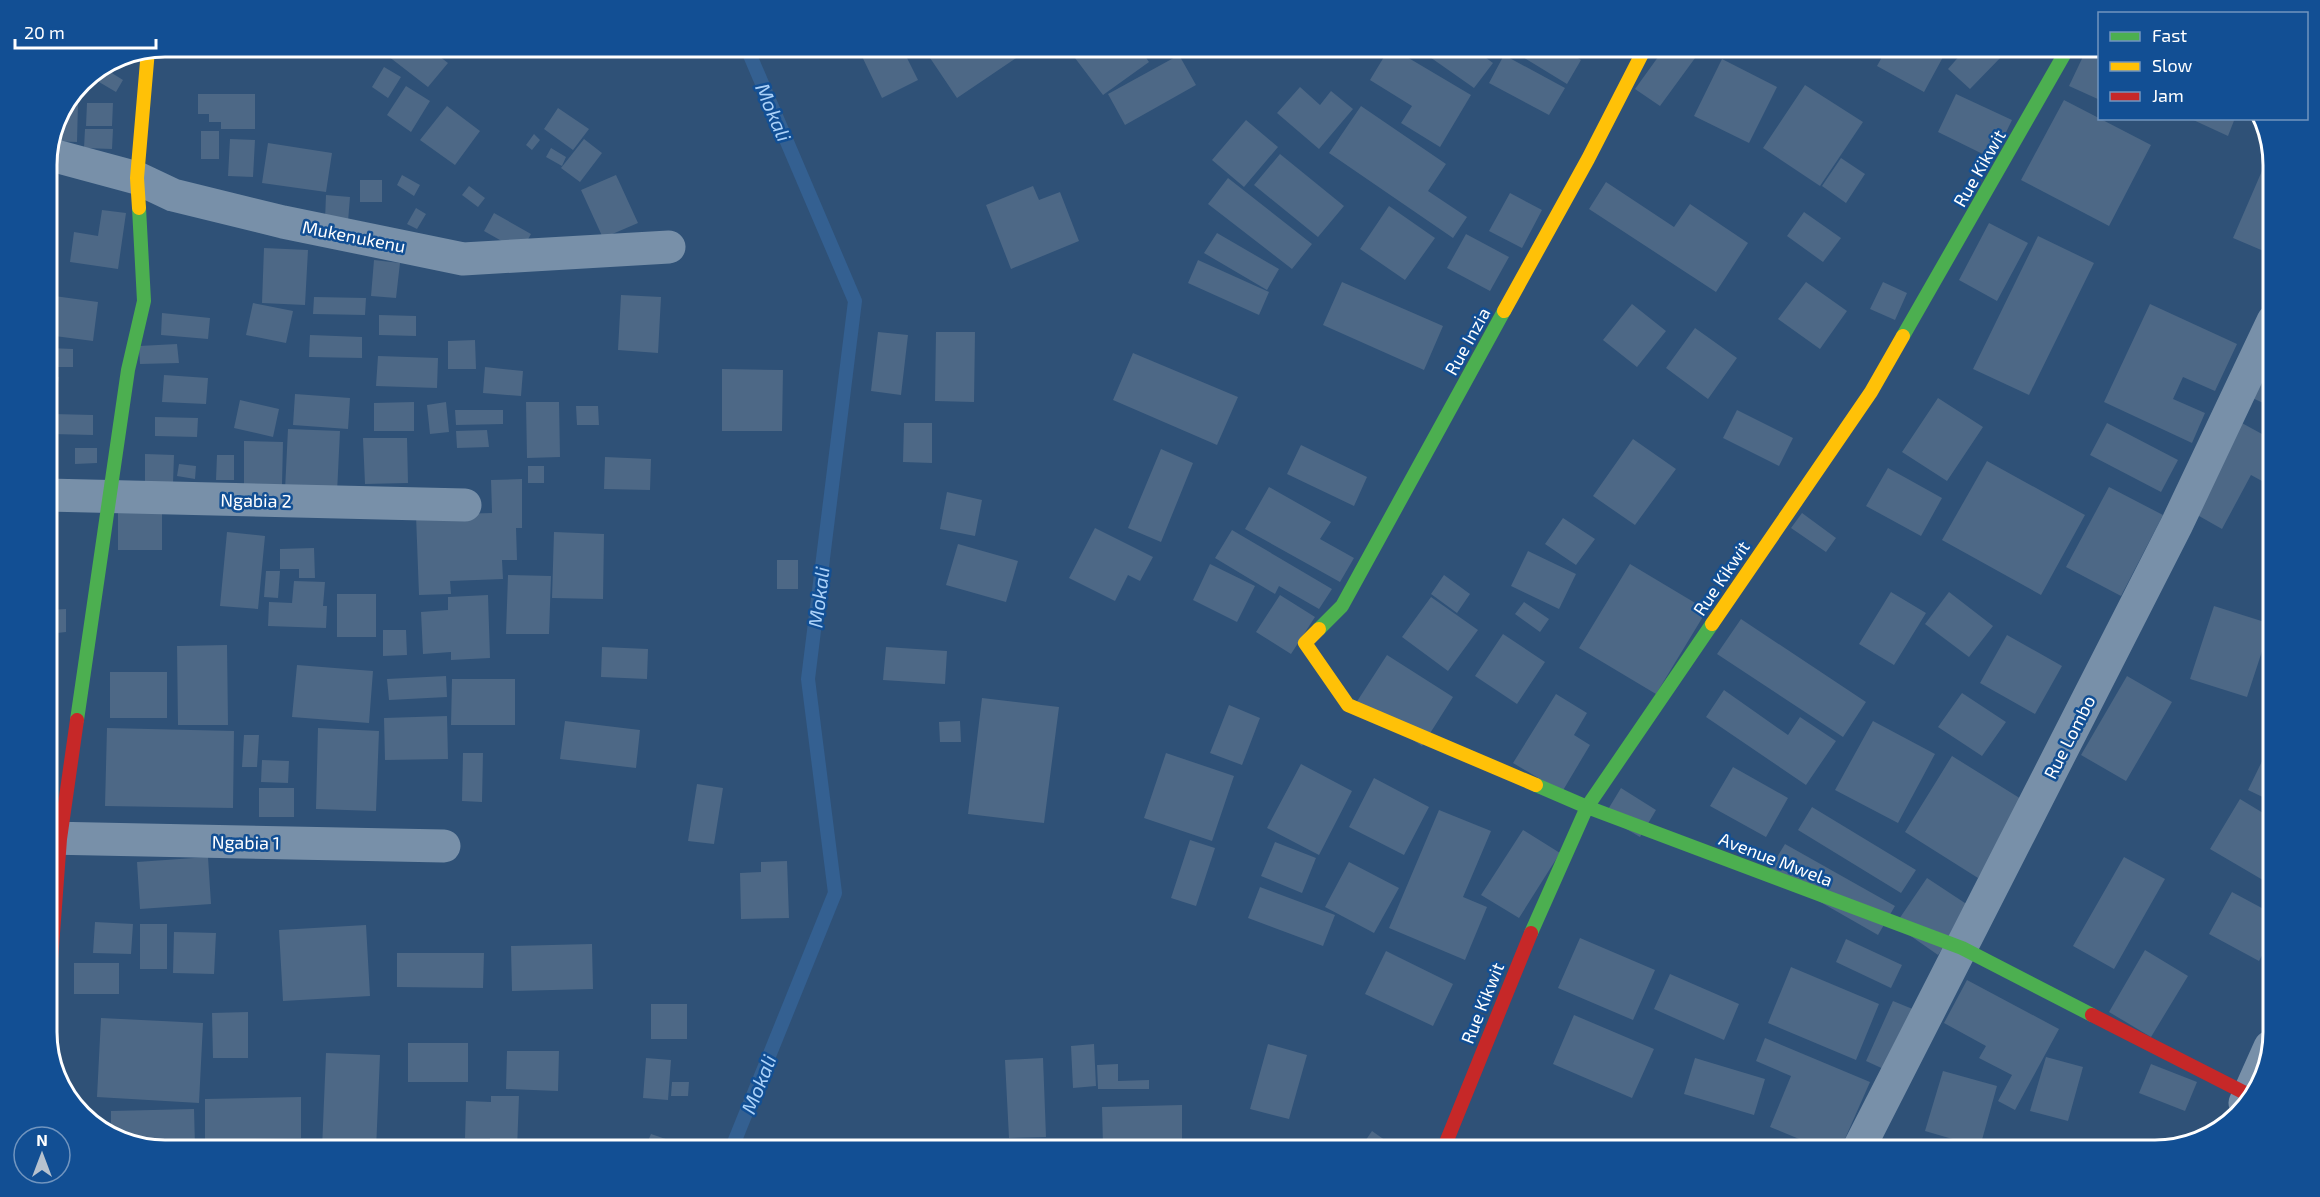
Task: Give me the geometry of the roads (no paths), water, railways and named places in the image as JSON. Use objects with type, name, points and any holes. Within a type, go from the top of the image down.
[{"type":"street","name":"Rue Inzia","points":[[1305,643],[1342,606],[1588,159],[1640,57]]},
{"type":"street","name":"Rue Kikwit","points":[[1447,1140],[1512,976],[1587,807],[1871,392],[2063,57]]},
{"type":"street","points":[[57,813],[128,370],[144,301],[137,178],[147,59]]},
{"type":"street","name":"Mukenukenu","points":[[57,156],[137,178],[184,198],[283,222],[463,259],[669,247]]},
{"type":"street","name":"Rue Lombo","points":[[1863,1140],[2177,524],[2263,342]]},
{"type":"street","name":"Ngabia 2","points":[[57,495],[465,505]]},
{"type":"street","name":"Avenue Mwela","points":[[1305,643],[1348,705],[1587,807],[1962,948],[2242,1095]]},
{"type":"street","name":"Ngabia 1","points":[[57,838],[444,846]]},
{"type":"waterway","name":"Mokali","points":[[735,1140],[835,893],[808,679],[855,301],[751,57]]}]
